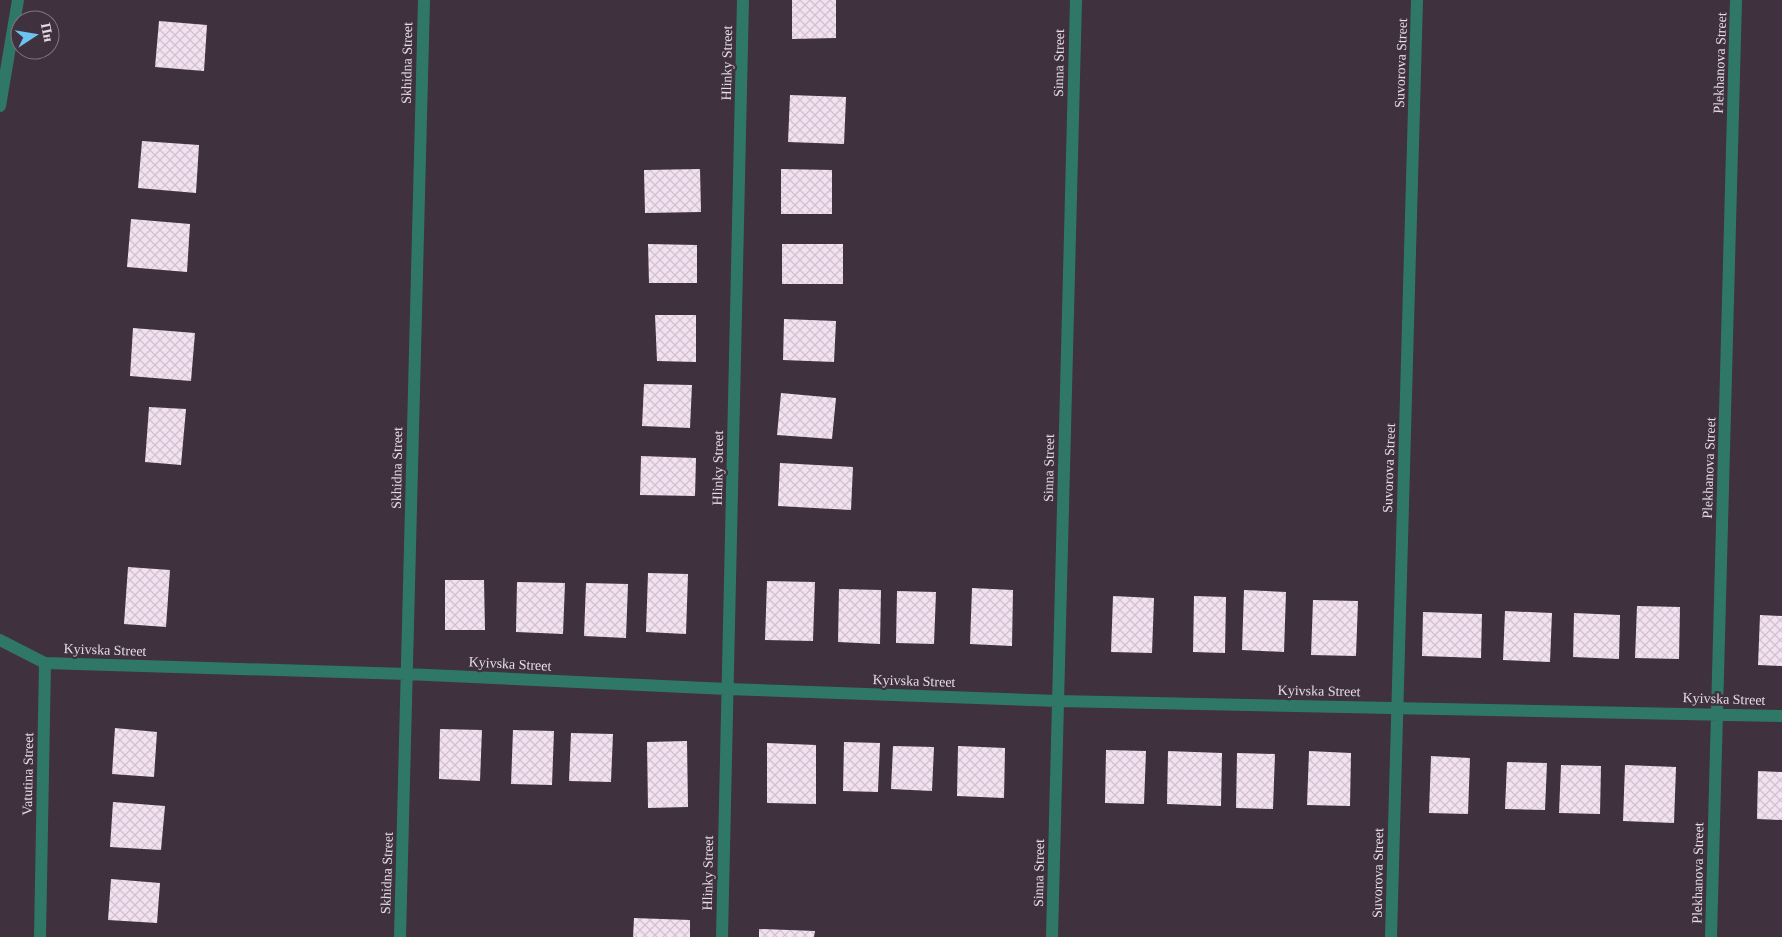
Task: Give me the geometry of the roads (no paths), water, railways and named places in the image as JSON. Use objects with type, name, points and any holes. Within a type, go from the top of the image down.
[{"type":"street","points":[[0,106],[18,0]]},
{"type":"street","name":"Skhidna Street","points":[[400,937],[424,0]]},
{"type":"street","name":"Hlinky Street","points":[[722,937],[743,0]]},
{"type":"street","name":"Sinna Street","points":[[1052,937],[1076,0]]},
{"type":"street","name":"Suvorova Street","points":[[1391,937],[1417,0]]},
{"type":"street","name":"Plekhanova Street","points":[[1712,937],[1736,0]]},
{"type":"street","points":[[0,640],[46,663]]},
{"type":"street","name":"Kyivska Street","points":[[46,663],[407,674],[728,689],[1058,701],[1717,713],[1782,716]]},
{"type":"street","name":"Vatutina Street","points":[[40,937],[46,663]]}]
